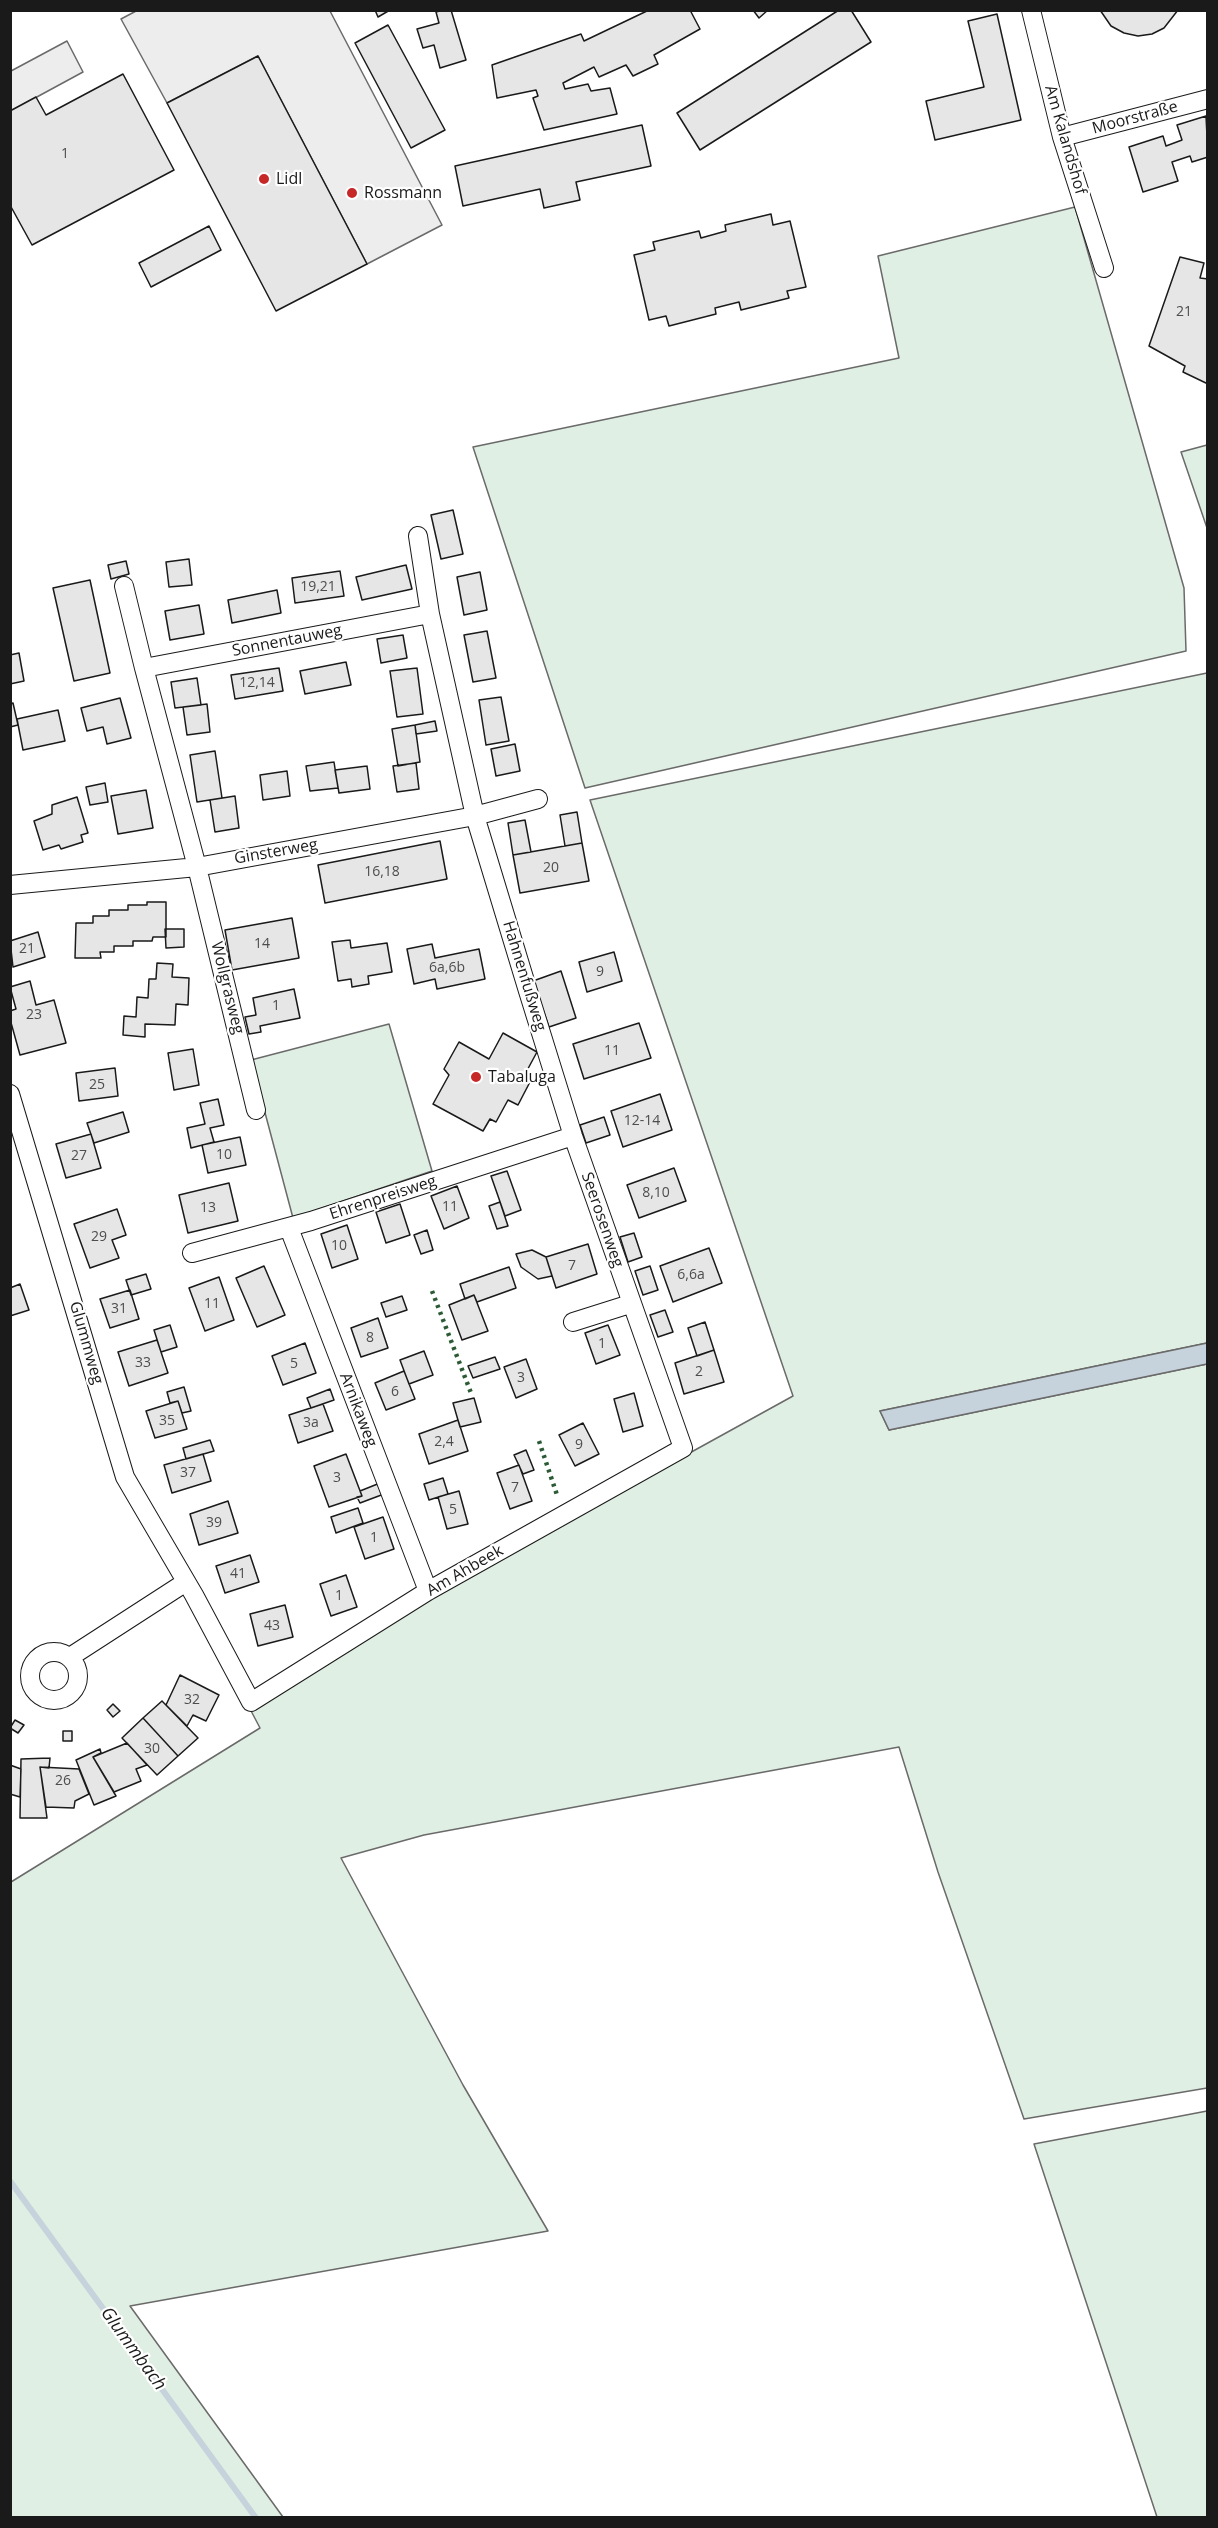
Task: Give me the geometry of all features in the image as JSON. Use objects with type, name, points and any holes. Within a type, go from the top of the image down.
[{"type":"street","name":"Am Kalandshof","points":[[1031,10],[1062,137],[1104,267]]},
{"type":"street","name":"Moorstraße","points":[[1062,137],[1208,99]]},
{"type":"street","points":[[418,536],[430,614],[475,816]]},
{"type":"street","points":[[124,586],[197,867]]},
{"type":"street","name":"Sonnentauweg","points":[[144,668],[430,614]]},
{"type":"street","name":"Ginsterweg","points":[[10,885],[197,867],[475,816],[538,799]]},
{"type":"street","name":"Hahnenfußweg","points":[[475,816],[573,1136]]},
{"type":"street","name":"Wollgrasweg","points":[[197,867],[256,1110]]},
{"type":"street","name":"Glummweg","points":[[10,1094],[16,1133],[125,1477],[186,1582],[251,1702]]},
{"type":"street","name":"Ehrenpreisweg","points":[[192,1253],[289,1228],[573,1136]]},
{"type":"street","name":"Seerosenweg","points":[[573,1136],[630,1304],[683,1448]]},
{"type":"street","name":"Arnikaweg","points":[[289,1228],[428,1592]]},
{"type":"street","points":[[573,1322],[630,1304]]},
{"type":"street","name":"Am Ahbeek","points":[[251,1702],[428,1592],[683,1448]]},
{"type":"street","points":[[70,1657],[186,1582]]},
{"type":"green space","points":[[1075,207],[1184,588],[1186,651],[585,788],[473,447],[899,358],[878,256]]},
{"type":"green space","points":[[1208,445],[1207,528],[1181,452]]},
{"type":"green space","points":[[1207,673],[1207,1343],[880,1411],[889,1430],[1207,1364],[1207,2088],[1024,2119],[938,1872],[899,1747],[424,1835],[341,1858],[463,2085],[548,2231],[130,2306],[283,2517],[11,2518],[11,1882],[260,1728],[249,1707],[432,1595],[793,1396],[590,800]]},
{"type":"green space","points":[[389,1024],[432,1171],[293,1218],[251,1060]]},
{"type":"green space","points":[[1207,2111],[1207,2517],[1157,2517],[1034,2144]]},
{"type":"shaded area","points":[[138,10],[330,11],[442,225],[367,264],[258,56],[167,103],[121,19]]},
{"type":"shaded area","points":[[67,41],[83,72],[11,111],[11,71]]},
{"type":"shaded area","points":[[1207,1343],[1207,1364],[889,1430],[880,1411]]},
{"type":"building","points":[[375,10],[390,10],[378,17]]},
{"type":"building","points":[[451,10],[466,60],[440,68],[434,45],[423,48],[417,29],[439,23],[436,12]]},
{"type":"building","points":[[649,10],[690,10],[700,29],[654,55],[658,64],[633,76],[626,65],[599,77],[594,67],[563,83],[565,89],[588,84],[591,91],[610,88],[617,114],[544,130],[533,98],[538,96],[536,90],[497,98],[492,65],[581,34],[584,41]]},
{"type":"building","points":[[753,10],[768,10],[759,18]]},
{"type":"building","points":[[839,10],[851,10],[871,42],[700,150],[677,113]]},
{"type":"building","points":[[1100,10],[1178,10],[1164,28],[1152,34],[1138,36],[1124,33],[1111,26]]},
{"type":"building","points":[[997,14],[1021,120],[935,140],[926,101],[984,87],[968,21]]},
{"type":"building","points":[[388,25],[445,130],[411,148],[355,43]]},
{"type":"building","name":"Lidl","points":[[258,56],[367,264],[276,311],[167,103]]},
{"type":"building","points":[[123,74],[174,170],[32,245],[10,205],[10,111],[36,97],[46,115]]},
{"type":"building","points":[[1206,116],[1208,157],[1192,162],[1190,156],[1172,162],[1178,181],[1143,192],[1129,147],[1163,136],[1166,146],[1182,140],[1177,125]]},
{"type":"building","points":[[642,125],[651,166],[576,182],[580,200],[544,208],[540,189],[463,206],[455,166]]},
{"type":"building","points":[[771,214],[773,225],[790,221],[806,287],[787,291],[789,298],[741,310],[739,302],[715,308],[716,314],[669,326],[666,316],[649,320],[634,255],[655,250],[653,242],[699,231],[701,238],[726,231],[725,225]]},
{"type":"building","points":[[209,226],[221,250],[151,287],[139,263]]},
{"type":"building","points":[[1180,257],[1204,263],[1200,278],[1208,279],[1208,384],[1183,372],[1185,366],[1149,346]]},
{"type":"building","points":[[453,510],[463,554],[441,559],[431,515]]},
{"type":"building","points":[[189,559],[192,585],[169,587],[166,562]]},
{"type":"building","points":[[126,561],[129,574],[111,579],[108,565]]},
{"type":"building","points":[[406,565],[412,589],[362,600],[356,577]]},
{"type":"building","points":[[340,571],[344,596],[295,603],[292,578]]},
{"type":"building","points":[[480,572],[487,610],[464,615],[457,577]]},
{"type":"building","points":[[90,580],[110,673],[74,681],[53,588]]},
{"type":"building","points":[[277,590],[281,613],[232,623],[228,600]]},
{"type":"building","points":[[199,605],[204,634],[170,640],[165,611]]},
{"type":"building","points":[[487,631],[496,678],[473,682],[464,635]]},
{"type":"building","points":[[403,635],[407,658],[381,663],[377,639]]},
{"type":"building","points":[[19,653],[24,681],[10,684],[10,655]]},
{"type":"building","points":[[346,662],[351,685],[305,694],[300,671]]},
{"type":"building","points":[[279,668],[283,691],[235,699],[231,675]]},
{"type":"building","points":[[417,668],[423,714],[397,717],[390,671]]},
{"type":"building","points":[[197,678],[201,705],[175,708],[171,682]]},
{"type":"building","points":[[501,697],[509,741],[486,745],[479,700]]},
{"type":"building","points":[[120,698],[131,738],[107,744],[103,727],[87,731],[81,708]]},
{"type":"building","points":[[13,703],[18,725],[10,727],[10,704]]},
{"type":"building","points":[[207,704],[210,732],[187,735],[183,707]]},
{"type":"building","points":[[58,710],[65,741],[23,750],[17,719]]},
{"type":"building","points":[[435,721],[437,731],[416,734],[415,725]]},
{"type":"building","points":[[415,725],[420,762],[398,766],[392,729]]},
{"type":"building","points":[[515,744],[520,771],[496,776],[491,749]]},
{"type":"building","points":[[215,751],[222,798],[197,802],[190,755]]},
{"type":"building","points":[[334,762],[338,788],[310,791],[306,766]]},
{"type":"building","points":[[416,763],[419,789],[397,792],[393,766]]},
{"type":"building","points":[[367,766],[370,789],[339,793],[335,770]]},
{"type":"building","points":[[287,771],[290,796],[263,800],[260,775]]},
{"type":"building","points":[[105,783],[108,802],[90,805],[86,787]]},
{"type":"building","points":[[146,790],[153,828],[118,834],[111,796]]},
{"type":"building","points":[[235,796],[239,828],[215,832],[210,800]]},
{"type":"building","points":[[77,797],[88,833],[81,835],[83,842],[61,849],[59,845],[43,850],[34,821],[52,814],[52,805]]},
{"type":"building","points":[[577,812],[582,843],[565,846],[560,815]]},
{"type":"building","points":[[525,820],[531,852],[513,855],[508,823]]},
{"type":"building","points":[[440,841],[447,879],[325,903],[318,865]]},
{"type":"building","points":[[582,843],[589,881],[520,893],[513,855]]},
{"type":"building","points":[[147,902],[166,902],[166,937],[153,937],[152,941],[133,941],[133,946],[114,946],[114,952],[100,952],[101,958],[75,958],[76,923],[93,923],[93,916],[109,916],[109,910],[128,910],[128,905],[147,905]]},
{"type":"building","points":[[292,918],[299,958],[232,970],[225,930]]},
{"type":"building","points":[[165,929],[184,929],[184,947],[166,948]]},
{"type":"building","points":[[38,932],[45,957],[13,967],[10,941]]},
{"type":"building","points":[[350,940],[351,948],[387,943],[392,972],[368,976],[369,984],[352,987],[351,979],[338,981],[332,942]]},
{"type":"building","points":[[432,944],[435,958],[479,949],[485,979],[437,989],[435,979],[414,984],[407,949]]},
{"type":"building","points":[[614,952],[622,981],[587,992],[579,962]]},
{"type":"building","points":[[157,963],[173,964],[172,977],[189,978],[188,1005],[176,1004],[175,1025],[145,1024],[145,1037],[123,1035],[124,1016],[136,1017],[137,997],[148,998],[149,979],[156,979]]},
{"type":"building","points":[[561,971],[576,1018],[549,1027],[533,981]]},
{"type":"building","points":[[30,981],[36,1005],[54,1000],[66,1043],[20,1055],[10,1019],[10,1011],[16,1009],[10,987]]},
{"type":"building","points":[[294,989],[300,1018],[260,1026],[261,1032],[249,1034],[245,1017],[256,1015],[253,998]]},
{"type":"building","points":[[639,1023],[651,1058],[584,1079],[573,1044]]},
{"type":"building","points":[[503,1033],[537,1052],[524,1076],[531,1080],[518,1105],[508,1100],[496,1122],[490,1119],[483,1131],[433,1104],[449,1075],[444,1069],[459,1042],[489,1059]]},
{"type":"building","points":[[193,1049],[199,1085],[174,1090],[168,1053]]},
{"type":"building","points":[[115,1068],[118,1096],[79,1101],[76,1073]]},
{"type":"building","points":[[660,1094],[672,1130],[623,1147],[611,1111]]},
{"type":"building","points":[[218,1099],[224,1125],[210,1128],[214,1142],[191,1148],[187,1128],[205,1124],[200,1103]]},
{"type":"building","points":[[123,1112],[129,1132],[94,1143],[87,1123]]},
{"type":"building","points":[[604,1117],[610,1135],[586,1143],[580,1125]]},
{"type":"building","points":[[91,1134],[101,1168],[66,1178],[56,1144]]},
{"type":"building","points":[[240,1137],[246,1165],[208,1173],[202,1145]]},
{"type":"building","points":[[674,1168],[686,1201],[639,1218],[627,1185]]},
{"type":"building","points":[[507,1171],[521,1210],[505,1216],[491,1176]]},
{"type":"building","points":[[229,1183],[238,1221],[188,1233],[179,1195]]},
{"type":"building","points":[[457,1186],[469,1218],[444,1229],[431,1196]]},
{"type":"building","points":[[500,1202],[508,1226],[497,1229],[489,1206]]},
{"type":"building","points":[[400,1204],[410,1235],[386,1243],[376,1212]]},
{"type":"building","points":[[117,1209],[126,1235],[112,1240],[119,1258],[90,1268],[74,1224]]},
{"type":"building","points":[[347,1225],[358,1259],[332,1268],[321,1234]]},
{"type":"building","points":[[427,1230],[433,1250],[421,1254],[414,1235]]},
{"type":"building","points":[[634,1233],[642,1257],[628,1262],[620,1237]]},
{"type":"building","points":[[588,1244],[597,1274],[556,1288],[546,1257]]},
{"type":"building","points":[[709,1248],[722,1283],[673,1302],[660,1266]]},
{"type":"building","points":[[532,1250],[546,1257],[552,1276],[538,1279],[521,1267],[516,1254]]},
{"type":"building","points":[[264,1266],[285,1315],[257,1327],[236,1278]]},
{"type":"building","points":[[650,1266],[658,1290],[643,1295],[635,1271]]},
{"type":"building","points":[[509,1267],[516,1288],[477,1302],[474,1295],[465,1299],[460,1284]]},
{"type":"building","points":[[146,1274],[151,1289],[131,1295],[126,1280]]},
{"type":"building","points":[[219,1277],[234,1320],[205,1331],[189,1288]]},
{"type":"building","points":[[20,1284],[29,1310],[10,1316],[10,1288]]},
{"type":"building","points":[[130,1290],[139,1319],[110,1328],[100,1299]]},
{"type":"building","points":[[474,1295],[488,1331],[462,1340],[449,1305]]},
{"type":"building","points":[[402,1296],[407,1310],[386,1317],[381,1303]]},
{"type":"building","points":[[665,1310],[673,1332],[658,1337],[650,1315]]},
{"type":"building","points":[[378,1318],[388,1348],[361,1357],[351,1328]]},
{"type":"building","points":[[705,1322],[714,1350],[697,1356],[688,1328]]},
{"type":"building","points":[[170,1325],[177,1347],[161,1352],[154,1330]]},
{"type":"building","points":[[608,1325],[620,1355],[596,1364],[585,1333]]},
{"type":"building","points":[[157,1340],[168,1373],[129,1386],[118,1352]]},
{"type":"building","points":[[305,1343],[316,1373],[283,1385],[272,1356]]},
{"type":"building","points":[[714,1350],[724,1382],[684,1394],[675,1363]]},
{"type":"building","points":[[424,1351],[433,1375],[409,1384],[400,1360]]},
{"type":"building","points":[[495,1357],[500,1369],[473,1378],[468,1366]]},
{"type":"building","points":[[526,1359],[537,1389],[516,1398],[504,1367]]},
{"type":"building","points":[[404,1371],[415,1399],[386,1410],[375,1383]]},
{"type":"building","points":[[184,1387],[191,1411],[182,1413],[178,1401],[170,1403],[167,1392]]},
{"type":"building","points":[[330,1389],[334,1400],[311,1408],[307,1398]]},
{"type":"building","points":[[634,1393],[643,1426],[623,1432],[614,1399]]},
{"type":"building","points":[[474,1398],[481,1422],[460,1427],[453,1403]]},
{"type":"building","points":[[178,1401],[187,1429],[155,1438],[146,1411]]},
{"type":"building","points":[[323,1404],[333,1431],[298,1443],[289,1415]]},
{"type":"building","points":[[458,1420],[468,1451],[429,1464],[419,1434]]},
{"type":"building","points":[[583,1423],[599,1454],[575,1466],[559,1435]]},
{"type":"building","points":[[210,1440],[214,1451],[186,1459],[183,1448]]},
{"type":"building","points":[[526,1450],[534,1470],[523,1474],[514,1455]]},
{"type":"building","points":[[203,1454],[211,1481],[172,1493],[164,1465]]},
{"type":"building","points":[[346,1454],[362,1496],[329,1507],[314,1466]]},
{"type":"building","points":[[519,1465],[532,1501],[510,1509],[497,1473]]},
{"type":"building","points":[[443,1478],[448,1494],[429,1500],[424,1484]]},
{"type":"building","points":[[380,1483],[384,1494],[360,1503],[357,1497],[362,1496],[360,1491]]},
{"type":"building","points":[[459,1491],[468,1524],[447,1529],[438,1497]]},
{"type":"building","points":[[228,1501],[238,1533],[199,1545],[190,1514]]},
{"type":"building","points":[[358,1508],[363,1523],[336,1533],[331,1517]]},
{"type":"building","points":[[383,1517],[394,1549],[365,1559],[354,1527]]},
{"type":"building","points":[[250,1555],[259,1582],[225,1593],[216,1566]]},
{"type":"building","points":[[346,1575],[357,1607],[331,1616],[320,1584]]},
{"type":"building","points":[[285,1605],[293,1637],[258,1646],[250,1614]]},
{"type":"building","points":[[180,1675],[219,1695],[206,1721],[193,1715],[187,1726],[166,1705]]},
{"type":"building","points":[[162,1701],[198,1738],[178,1756],[143,1718]]},
{"type":"building","points":[[113,1704],[120,1711],[113,1717],[107,1710]]},
{"type":"building","points":[[143,1718],[178,1756],[157,1775],[122,1738]]},
{"type":"building","points":[[15,1720],[24,1725],[18,1733],[10,1728]]},
{"type":"building","points":[[63,1731],[72,1731],[72,1741],[63,1741]]},
{"type":"building","points":[[127,1743],[147,1765],[136,1769],[141,1781],[114,1792],[93,1757]]},
{"type":"building","points":[[100,1749],[101,1753],[93,1757],[116,1796],[94,1805],[76,1760]]},
{"type":"building","points":[[50,1758],[49,1768],[40,1767],[47,1818],[20,1818],[21,1759]]},
{"type":"building","points":[[10,1765],[21,1769],[20,1797],[10,1794]]},
{"type":"building","points":[[40,1767],[79,1769],[89,1794],[75,1801],[74,1808],[46,1807]]},
{"type":"waterway","name":"Glummbach","points":[[10,2181],[256,2518]]},
{"type":"hedge","points":[[432,1291],[471,1393]]},
{"type":"hedge","points":[[539,1441],[558,1498]]},
{"type":"place","name":"Lidl","points":[[264,179]]},
{"type":"place","name":"Rossmann","points":[[352,193]]},
{"type":"place","name":"Tabaluga","points":[[476,1077]]}]
